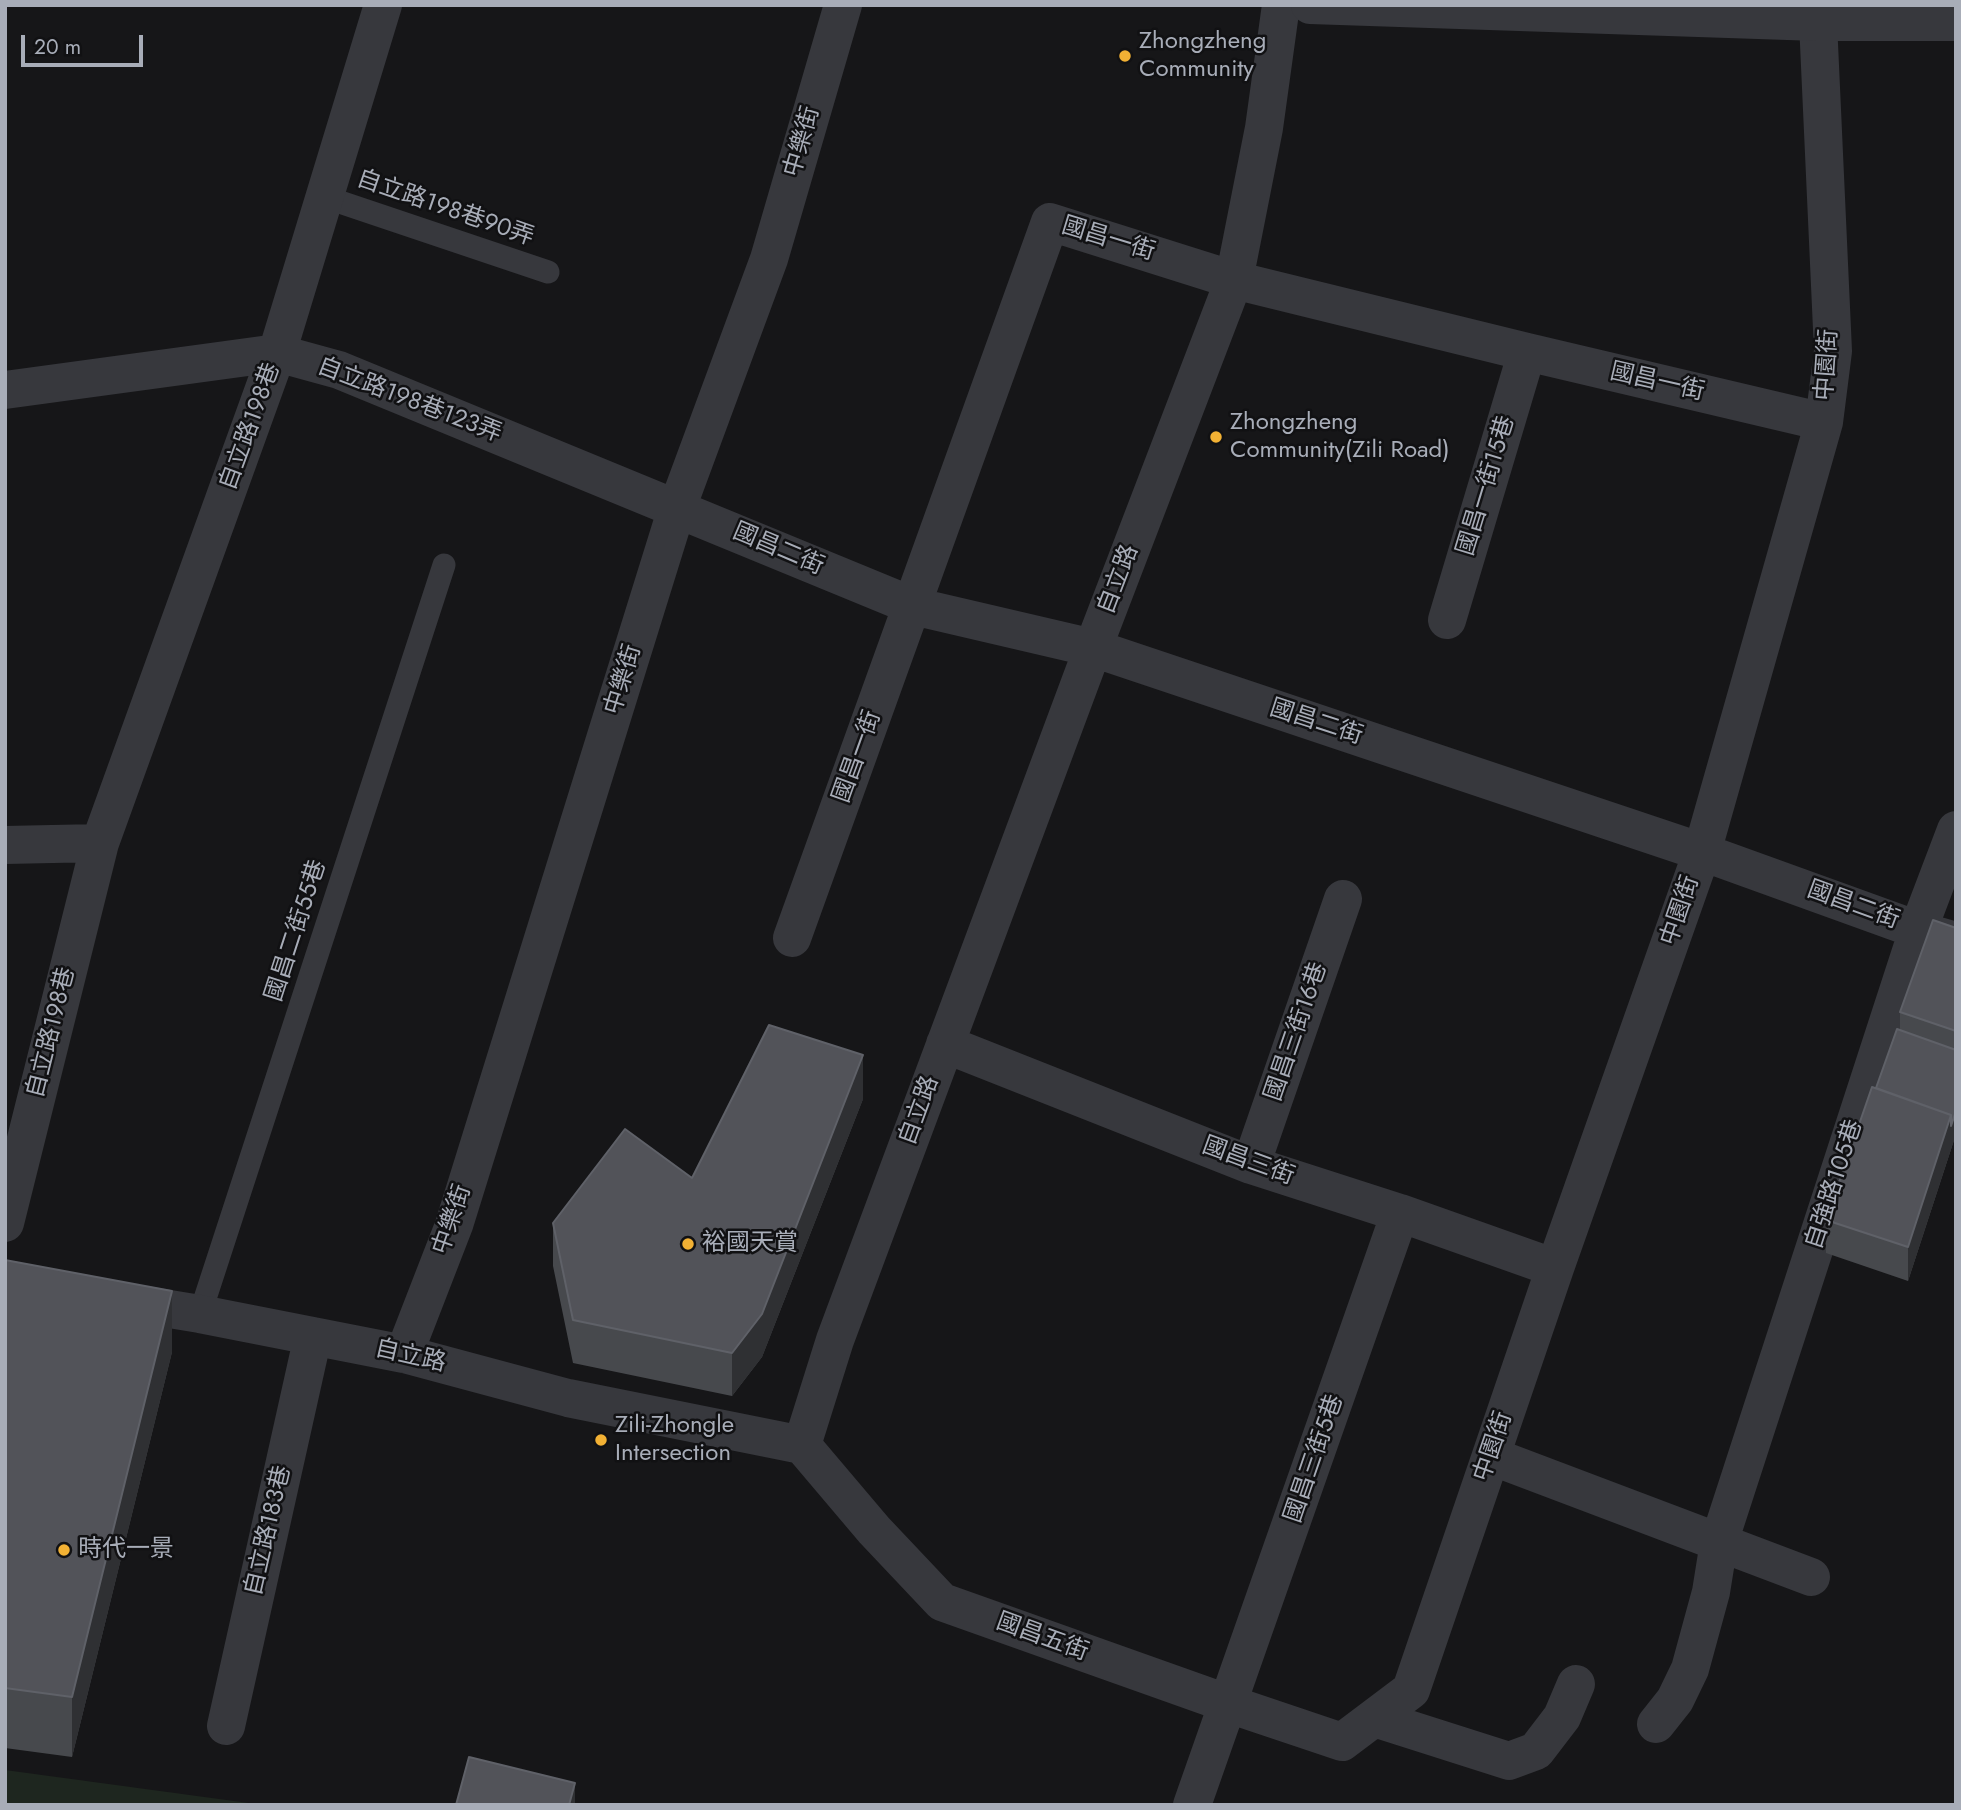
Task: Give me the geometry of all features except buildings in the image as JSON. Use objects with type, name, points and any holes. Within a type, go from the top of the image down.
[{"type":"street","name":"自立路198巷","points":[[5,1223],[100,843],[277,353],[383,5]]},
{"type":"street","name":"中樂街","points":[[404,1354],[454,1225],[677,508],[769,259],[843,5]]},
{"type":"street","name":"自立路","points":[[83,1296],[200,1314],[404,1354],[568,1398],[802,1445],[835,1340],[1093,648],[1234,280],[1264,128],[1281,5]]},
{"type":"street","points":[[1310,5],[1818,22],[1956,22]]},
{"type":"street","name":"中園街","points":[[1342,1742],[1412,1690],[1555,1268],[1702,852],[1824,422],[1833,351],[1818,22]]},
{"type":"street","name":"國昌一街","points":[[792,939],[1050,222],[1234,280],[1824,422]]},
{"type":"street","name":"國昌一街15巷","points":[[1447,620],[1527,352]]},
{"type":"street","name":"自立路198巷123弄","points":[[6,394],[277,353],[339,370],[677,508]]},
{"type":"street","name":"國昌二街","points":[[677,508],[913,606],[1093,648],[1702,852],[1918,930],[1956,941]]},
{"type":"street","name":"自強路105巷","points":[[1656,1724],[1675,1700],[1690,1669],[1711,1592],[1719,1542],[1918,930],[1956,830]]},
{"type":"street","points":[[5,845],[100,843]]},
{"type":"street","name":"國昌三街16巷","points":[[1251,1165],[1343,899]]},
{"type":"street","name":"國昌三街","points":[[946,1044],[1251,1165],[1400,1213],[1555,1268]]},
{"type":"street","name":"國昌三街5巷","points":[[1192,1805],[1400,1213]]},
{"type":"street","name":"自立路183巷","points":[[226,1727],[313,1336]]},
{"type":"street","name":"國昌五街","points":[[802,1445],[874,1530],[942,1602],[1342,1742]]},
{"type":"street","points":[[1491,1456],[1811,1577]]},
{"type":"street","points":[[1374,1718],[1509,1760],[1536,1751],[1562,1717],[1576,1684]]},
{"type":"lane","name":"自立路198巷90弄","points":[[325,197],[548,272]]},
{"type":"lane","name":"國昌二街55巷","points":[[200,1314],[444,565]]},
{"type":"shaded area","points":[[5,1770],[256,1804],[256,1805],[5,1805]]},
{"type":"place","name":"Zhongzheng Community","points":[[1125,56]]},
{"type":"place","name":"Zhongzheng Community(Zili Road)","points":[[1216,437]]},
{"type":"place","name":"裕國天賞","points":[[688,1244]]},
{"type":"place","name":"Zili-Zhongle Intersection","points":[[601,1440]]},
{"type":"place","name":"時代一景","points":[[64,1550]]}]
